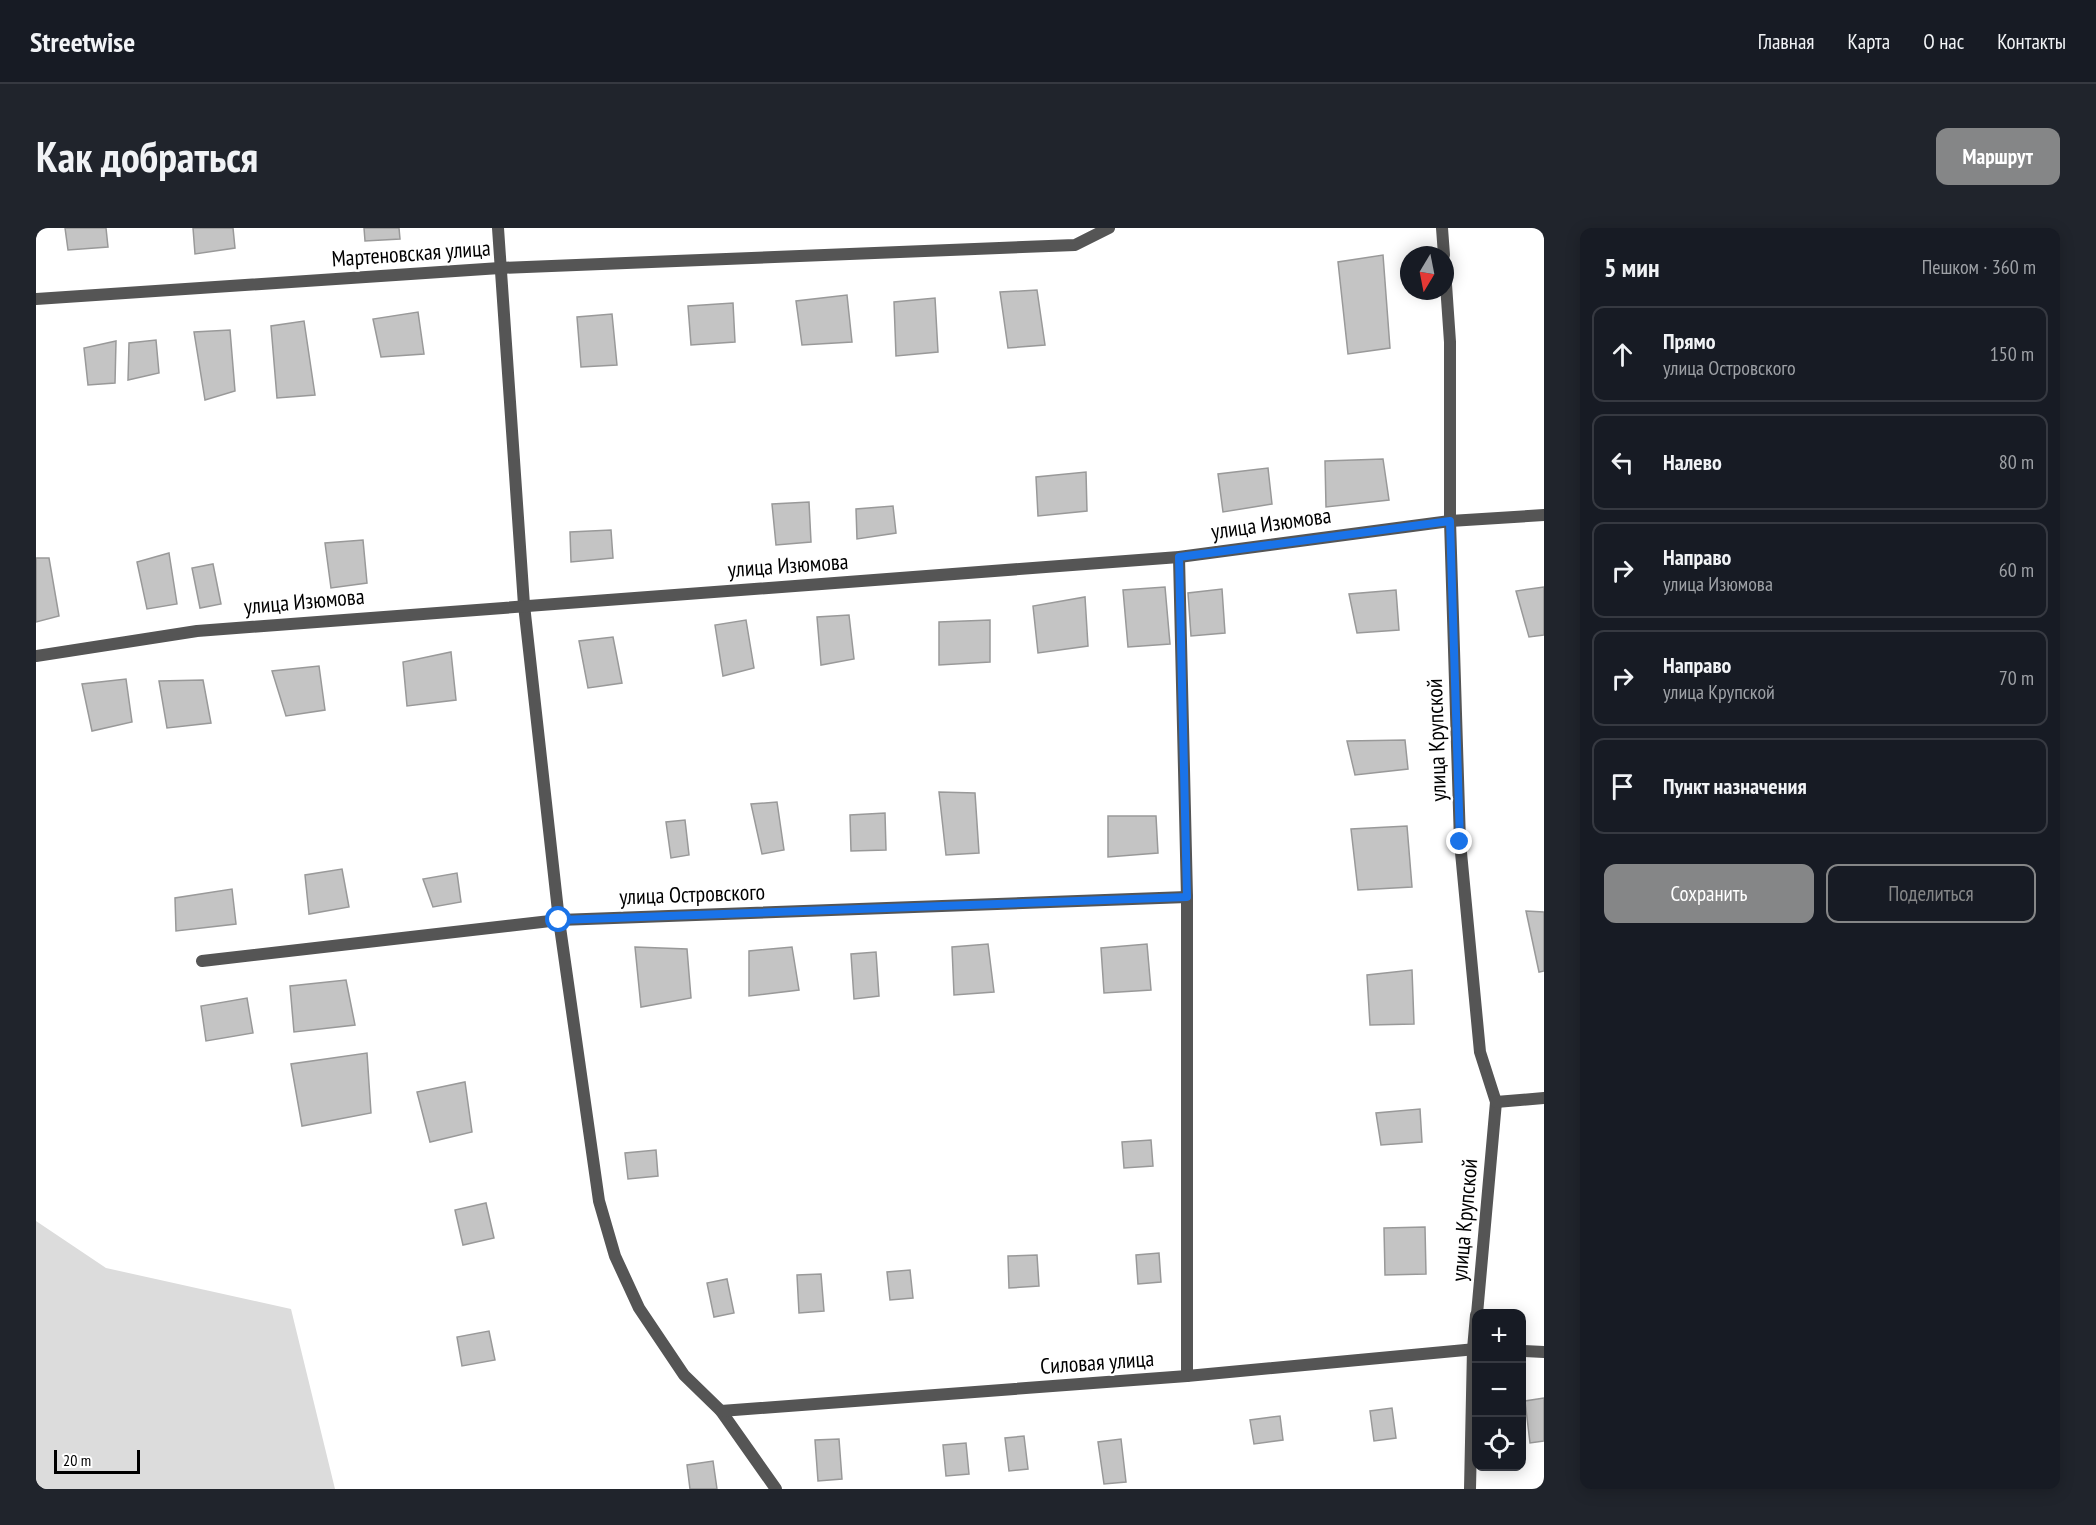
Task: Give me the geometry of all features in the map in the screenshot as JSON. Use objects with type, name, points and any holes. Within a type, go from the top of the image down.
[{"type":"street","points":[[498,228],[524,605],[559,920],[599,1201],[615,1256],[639,1308],[684,1375],[721,1411],[776,1489]]},
{"type":"street","name":"Мартеновская улица","points":[[36,299],[500,268],[1075,245],[1109,228]]},
{"type":"street","points":[[1442,228],[1443,246]]},
{"type":"street","name":"улица Крупской","points":[[1447,300],[1450,342],[1450,521],[1460,842],[1480,1052],[1496,1102],[1477,1309]]},
{"type":"street","name":"улица Изюмова","points":[[36,656],[197,631],[1179,557],[1450,521],[1544,515]]},
{"type":"street","points":[[1179,557],[1187,897],[1187,1376]]},
{"type":"street","name":"улица Островского","points":[[202,961],[559,920],[1187,897]]},
{"type":"street","points":[[1496,1102],[1544,1098]]},
{"type":"street","name":"Силовая улица","points":[[721,1411],[1187,1376],[1472,1349]]},
{"type":"street","points":[[1526,1351],[1544,1352]]},
{"type":"street","name":"улица Крупской","points":[[1470,1489],[1474,1363]]},
{"type":"shaded area","points":[[36,1221],[106,1268],[291,1309],[335,1489],[36,1489]]},
{"type":"building","points":[[65,228],[106,228],[108,247],[68,250]]},
{"type":"building","points":[[193,228],[233,228],[235,248],[195,254]]},
{"type":"building","points":[[364,228],[399,228],[400,239],[365,241]]},
{"type":"building","points":[[1383,255],[1390,348],[1348,354],[1338,262]]},
{"type":"building","points":[[1037,290],[1045,345],[1008,348],[1000,292]]},
{"type":"building","points":[[847,295],[852,342],[802,345],[796,301]]},
{"type":"building","points":[[935,298],[938,352],[896,356],[894,302]]},
{"type":"building","points":[[733,303],[735,342],[691,345],[688,306]]},
{"type":"building","points":[[418,312],[424,354],[381,357],[373,319]]},
{"type":"building","points":[[612,314],[617,365],[581,367],[577,317]]},
{"type":"building","points":[[304,321],[315,395],[277,398],[271,326]]},
{"type":"building","points":[[230,330],[235,391],[205,400],[194,332]]},
{"type":"building","points":[[156,340],[159,373],[128,380],[129,343]]},
{"type":"building","points":[[116,341],[115,383],[88,385],[84,348]]},
{"type":"building","points":[[1383,459],[1389,500],[1326,507],[1325,461]]},
{"type":"building","points":[[1268,468],[1272,504],[1223,512],[1218,474]]},
{"type":"building","points":[[1086,472],[1087,511],[1038,516],[1036,477]]},
{"type":"building","points":[[809,502],[811,542],[776,545],[772,504]]},
{"type":"building","points":[[893,506],[896,533],[857,539],[856,509]]},
{"type":"building","points":[[611,530],[613,558],[571,562],[570,532]]},
{"type":"building","points":[[363,540],[367,583],[331,588],[325,543]]},
{"type":"building","points":[[169,553],[177,604],[147,609],[137,562]]},
{"type":"building","points":[[36,558],[49,558],[59,616],[36,622]]},
{"type":"building","points":[[213,564],[221,604],[200,608],[192,568]]},
{"type":"building","points":[[1165,587],[1170,644],[1128,647],[1123,590]]},
{"type":"building","points":[[1544,587],[1544,635],[1529,637],[1516,591]]},
{"type":"building","points":[[1222,589],[1225,633],[1191,636],[1188,593]]},
{"type":"building","points":[[1396,590],[1399,630],[1357,633],[1349,594]]},
{"type":"building","points":[[1085,597],[1088,646],[1038,653],[1033,606]]},
{"type":"building","points":[[849,615],[854,659],[821,665],[817,617]]},
{"type":"building","points":[[746,620],[754,668],[723,676],[715,625]]},
{"type":"building","points":[[990,620],[990,662],[939,665],[939,622]]},
{"type":"building","points":[[613,637],[622,683],[588,688],[579,641]]},
{"type":"building","points":[[451,652],[456,700],[407,706],[403,662]]},
{"type":"building","points":[[319,666],[325,710],[286,716],[272,671]]},
{"type":"building","points":[[126,679],[132,722],[92,731],[82,684]]},
{"type":"building","points":[[203,680],[211,723],[167,728],[159,681]]},
{"type":"building","points":[[1405,740],[1408,769],[1355,775],[1347,741]]},
{"type":"building","points":[[939,792],[975,793],[979,853],[946,855]]},
{"type":"building","points":[[777,802],[784,850],[762,854],[751,804]]},
{"type":"building","points":[[885,813],[886,850],[851,851],[850,815]]},
{"type":"building","points":[[1108,816],[1156,816],[1158,853],[1108,857]]},
{"type":"building","points":[[685,820],[689,855],[671,858],[666,822]]},
{"type":"building","points":[[1407,826],[1412,887],[1358,890],[1351,829]]},
{"type":"building","points":[[342,869],[349,907],[309,914],[305,875]]},
{"type":"building","points":[[457,873],[461,902],[433,907],[423,879]]},
{"type":"building","points":[[232,889],[236,924],[176,931],[175,898]]},
{"type":"building","points":[[1526,911],[1544,912],[1544,971],[1539,972]]},
{"type":"building","points":[[988,944],[994,992],[954,995],[952,947]]},
{"type":"building","points":[[1147,944],[1151,990],[1104,993],[1101,948]]},
{"type":"building","points":[[635,947],[687,949],[691,998],[641,1007]]},
{"type":"building","points":[[792,947],[799,990],[749,996],[749,951]]},
{"type":"building","points":[[876,952],[879,996],[854,999],[851,954]]},
{"type":"building","points":[[1412,970],[1414,1024],[1370,1025],[1367,975]]},
{"type":"building","points":[[346,980],[355,1025],[294,1032],[290,986]]},
{"type":"building","points":[[247,998],[253,1033],[206,1041],[201,1006]]},
{"type":"building","points":[[367,1053],[371,1113],[302,1126],[291,1064]]},
{"type":"building","points":[[465,1082],[472,1132],[430,1142],[417,1092]]},
{"type":"building","points":[[1420,1109],[1422,1142],[1381,1145],[1376,1113]]},
{"type":"building","points":[[1151,1140],[1153,1166],[1124,1168],[1122,1142]]},
{"type":"building","points":[[656,1150],[658,1176],[628,1179],[625,1153]]},
{"type":"building","points":[[486,1203],[494,1238],[463,1245],[455,1210]]},
{"type":"building","points":[[1425,1227],[1426,1274],[1385,1275],[1384,1228]]},
{"type":"building","points":[[1159,1253],[1161,1282],[1138,1284],[1136,1255]]},
{"type":"building","points":[[1037,1255],[1039,1286],[1009,1288],[1008,1256]]},
{"type":"building","points":[[910,1270],[913,1298],[890,1300],[887,1272]]},
{"type":"building","points":[[821,1274],[824,1311],[799,1313],[797,1275]]},
{"type":"building","points":[[727,1279],[734,1313],[714,1317],[707,1283]]},
{"type":"building","points":[[489,1331],[495,1360],[462,1366],[457,1337]]},
{"type":"building","points":[[1544,1398],[1544,1441],[1530,1443],[1526,1401]]},
{"type":"building","points":[[1392,1408],[1396,1438],[1374,1441],[1370,1411]]},
{"type":"building","points":[[1280,1416],[1283,1440],[1254,1444],[1250,1420]]},
{"type":"building","points":[[1024,1436],[1028,1469],[1009,1471],[1005,1438]]},
{"type":"building","points":[[839,1439],[842,1479],[818,1481],[815,1440]]},
{"type":"building","points":[[1121,1439],[1126,1482],[1104,1484],[1098,1442]]},
{"type":"building","points":[[966,1443],[969,1474],[946,1476],[943,1445]]},
{"type":"building","points":[[713,1461],[717,1489],[690,1489],[687,1465]]},
{"type":"route","points":[[559,920],[1187,897],[1179,557],[1450,521],[1460,842]]}]
